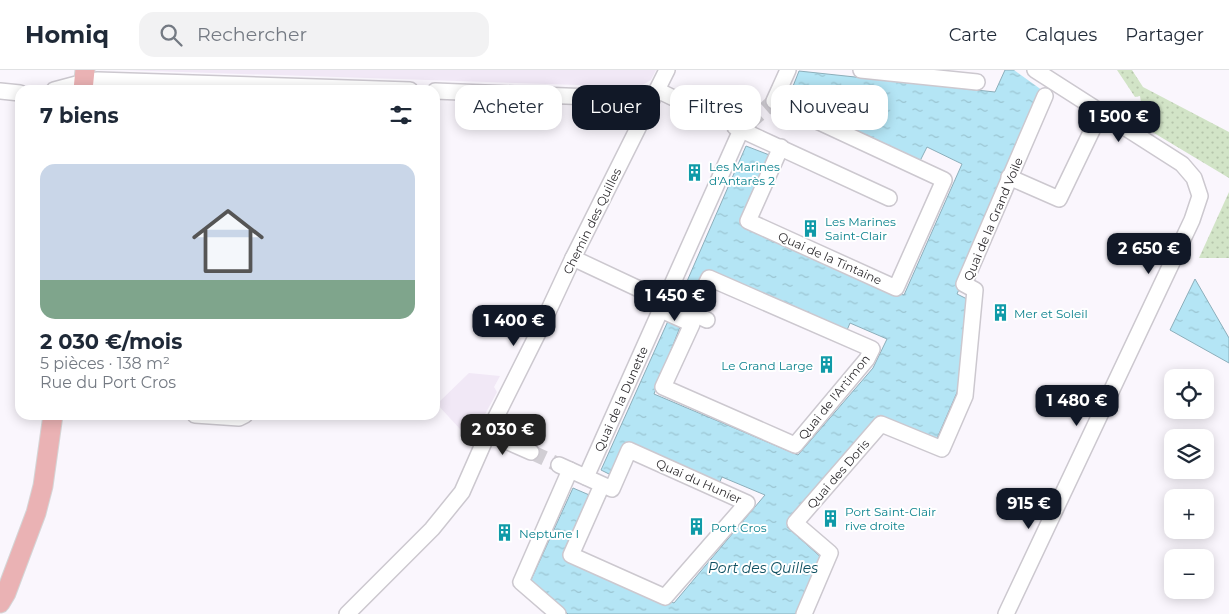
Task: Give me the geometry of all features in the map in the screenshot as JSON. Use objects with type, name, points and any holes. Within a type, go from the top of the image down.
[{"type":"main road","points":[[8,614],[3,598],[28,537],[41,495],[48,460],[52,420]]},
{"type":"street","name":"Chemin des Quilles","points":[[659,85],[666,70]]},
{"type":"street","name":"Quai de la Tintaine","points":[[781,148],[748,221],[896,288],[944,180],[774,101],[788,70]]},
{"type":"street","points":[[861,70],[977,82]]},
{"type":"street","points":[[1006,614],[1192,220],[1200,196],[1194,178],[1182,164],[1035,70]]},
{"type":"street","points":[[69,85],[84,80],[254,85]]},
{"type":"street","points":[[0,91],[15,92]]},
{"type":"street","points":[[440,91],[572,95]]},
{"type":"street","name":"Quai de la Grand Voile","points":[[881,424],[942,449],[965,396],[975,290],[964,284],[1045,96]]},
{"type":"street","points":[[1009,177],[1059,199],[1096,122]]},
{"type":"street","name":"Quai de la Dunette","points":[[586,477],[661,302],[741,126],[781,148]]},
{"type":"street","name":"Chemin des Quilles","points":[[347,614],[432,528],[462,492],[488,433],[539,331],[572,258],[636,130]]},
{"type":"street","points":[[781,148],[889,198]]},
{"type":"street","points":[[572,258],[639,289]]},
{"type":"street","name":"Quai de l'Artimon","points":[[661,302],[692,324],[663,386],[794,445],[867,359],[872,349],[709,278],[692,313]]},
{"type":"street","points":[[661,302],[707,320]]},
{"type":"street","name":"Quai des Doris","points":[[804,614],[830,553],[795,523],[881,424]]},
{"type":"street","points":[[488,433],[531,452]]},
{"type":"street","name":"Quai du Hunier","points":[[629,450],[748,503],[665,598],[571,556],[607,487],[629,450]]},
{"type":"street","points":[[558,614],[521,582],[564,467],[607,487]]},
{"type":"shaded area","points":[[122,70],[656,70],[651,80],[642,85],[578,85]]},
{"type":"shaded area","points":[[469,373],[500,376],[494,387],[497,392],[472,442],[440,407],[440,401]]},
{"type":"green space","points":[[1117,70],[1132,70],[1143,87],[1229,132],[1229,178],[1129,118],[1136,103],[1141,102],[1140,96],[1135,97]]},
{"type":"green space","points":[[1229,192],[1229,258],[1199,258]]},
{"type":"water","name":"Port des Quilles","points":[[1005,70],[1054,70],[957,294],[967,299],[958,390],[935,443],[877,419],[787,527],[824,560],[800,614],[568,614],[530,582],[573,488],[594,497],[567,557],[674,603],[765,495],[722,477],[717,488],[627,448],[613,476],[601,470],[668,321],[680,327],[654,394],[798,455],[873,368],[887,339],[850,323],[845,335],[707,273],[694,300],[681,295],[746,146],[772,156],[744,223],[904,295],[962,164],[927,147],[920,161],[847,130],[888,130],[888,85],[793,85],[799,71],[995,92]]},
{"type":"water","points":[[1195,279],[1229,338],[1229,363],[1170,330]]},
{"type":"pier","points":[[1014,70],[1056,70],[1046,93]]},
{"type":"tunnel","points":[[761,112],[771,104]]},
{"type":"tunnel","points":[[639,289],[657,296]]},
{"type":"tunnel","points":[[531,452],[559,465]]},
{"type":"place","name":"Les Marines d'Antarès 2","points":[[695,173]]},
{"type":"place","name":"Les Marines Saint-Clair","points":[[811,228]]},
{"type":"place","name":"Mer et Soleil","points":[[1000,313]]},
{"type":"place","name":"Le Grand Large","points":[[827,365]]},
{"type":"place","name":"Port Saint-Clair rive droite","points":[[831,518]]},
{"type":"place","name":"Port Cros","points":[[697,527]]},
{"type":"place","name":"Neptune I","points":[[505,533]]}]
